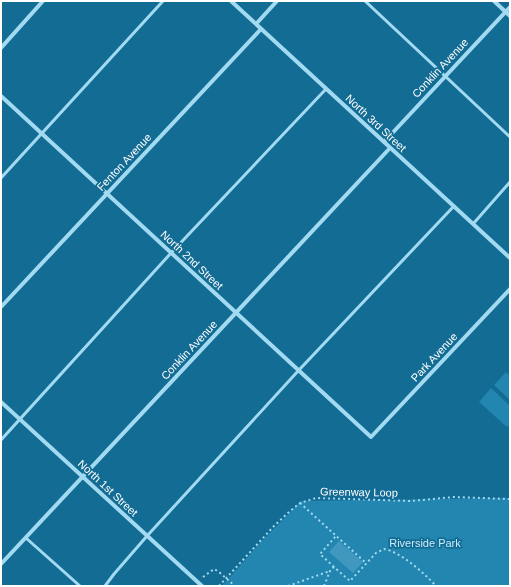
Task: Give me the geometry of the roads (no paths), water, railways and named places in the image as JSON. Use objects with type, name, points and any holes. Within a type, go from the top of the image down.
[{"type":"street","points":[[1,48],[43,1]]},
{"type":"street","name":"North 3rd Street","points":[[231,1],[510,258]]},
{"type":"street","points":[[256,24],[277,1]]},
{"type":"street","points":[[494,1],[510,16]]},
{"type":"street","name":"Conklin Avenue","points":[[384,142],[510,7]]},
{"type":"street","name":"Fenton Avenue","points":[[1,307],[261,29]]},
{"type":"street","name":"North 2nd Street","points":[[1,96],[371,437]]},
{"type":"street","name":"Conklin Avenue","points":[[1,564],[390,148]]},
{"type":"street","name":"Park Avenue","points":[[371,437],[510,289]]},
{"type":"street","name":"North 1st Street","points":[[1,402],[202,586]]},
{"type":"lane","points":[[1,178],[163,1]]},
{"type":"lane","points":[[365,1],[510,137]]},
{"type":"lane","points":[[1,440],[171,253],[326,89]]},
{"type":"lane","points":[[473,224],[510,182]]},
{"type":"lane","points":[[106,586],[114,574],[147,536],[299,370],[454,206]]},
{"type":"lane","points":[[26,538],[80,586]]},
{"type":"park label","name":"Riverside Park","points":[[425,543]]}]
